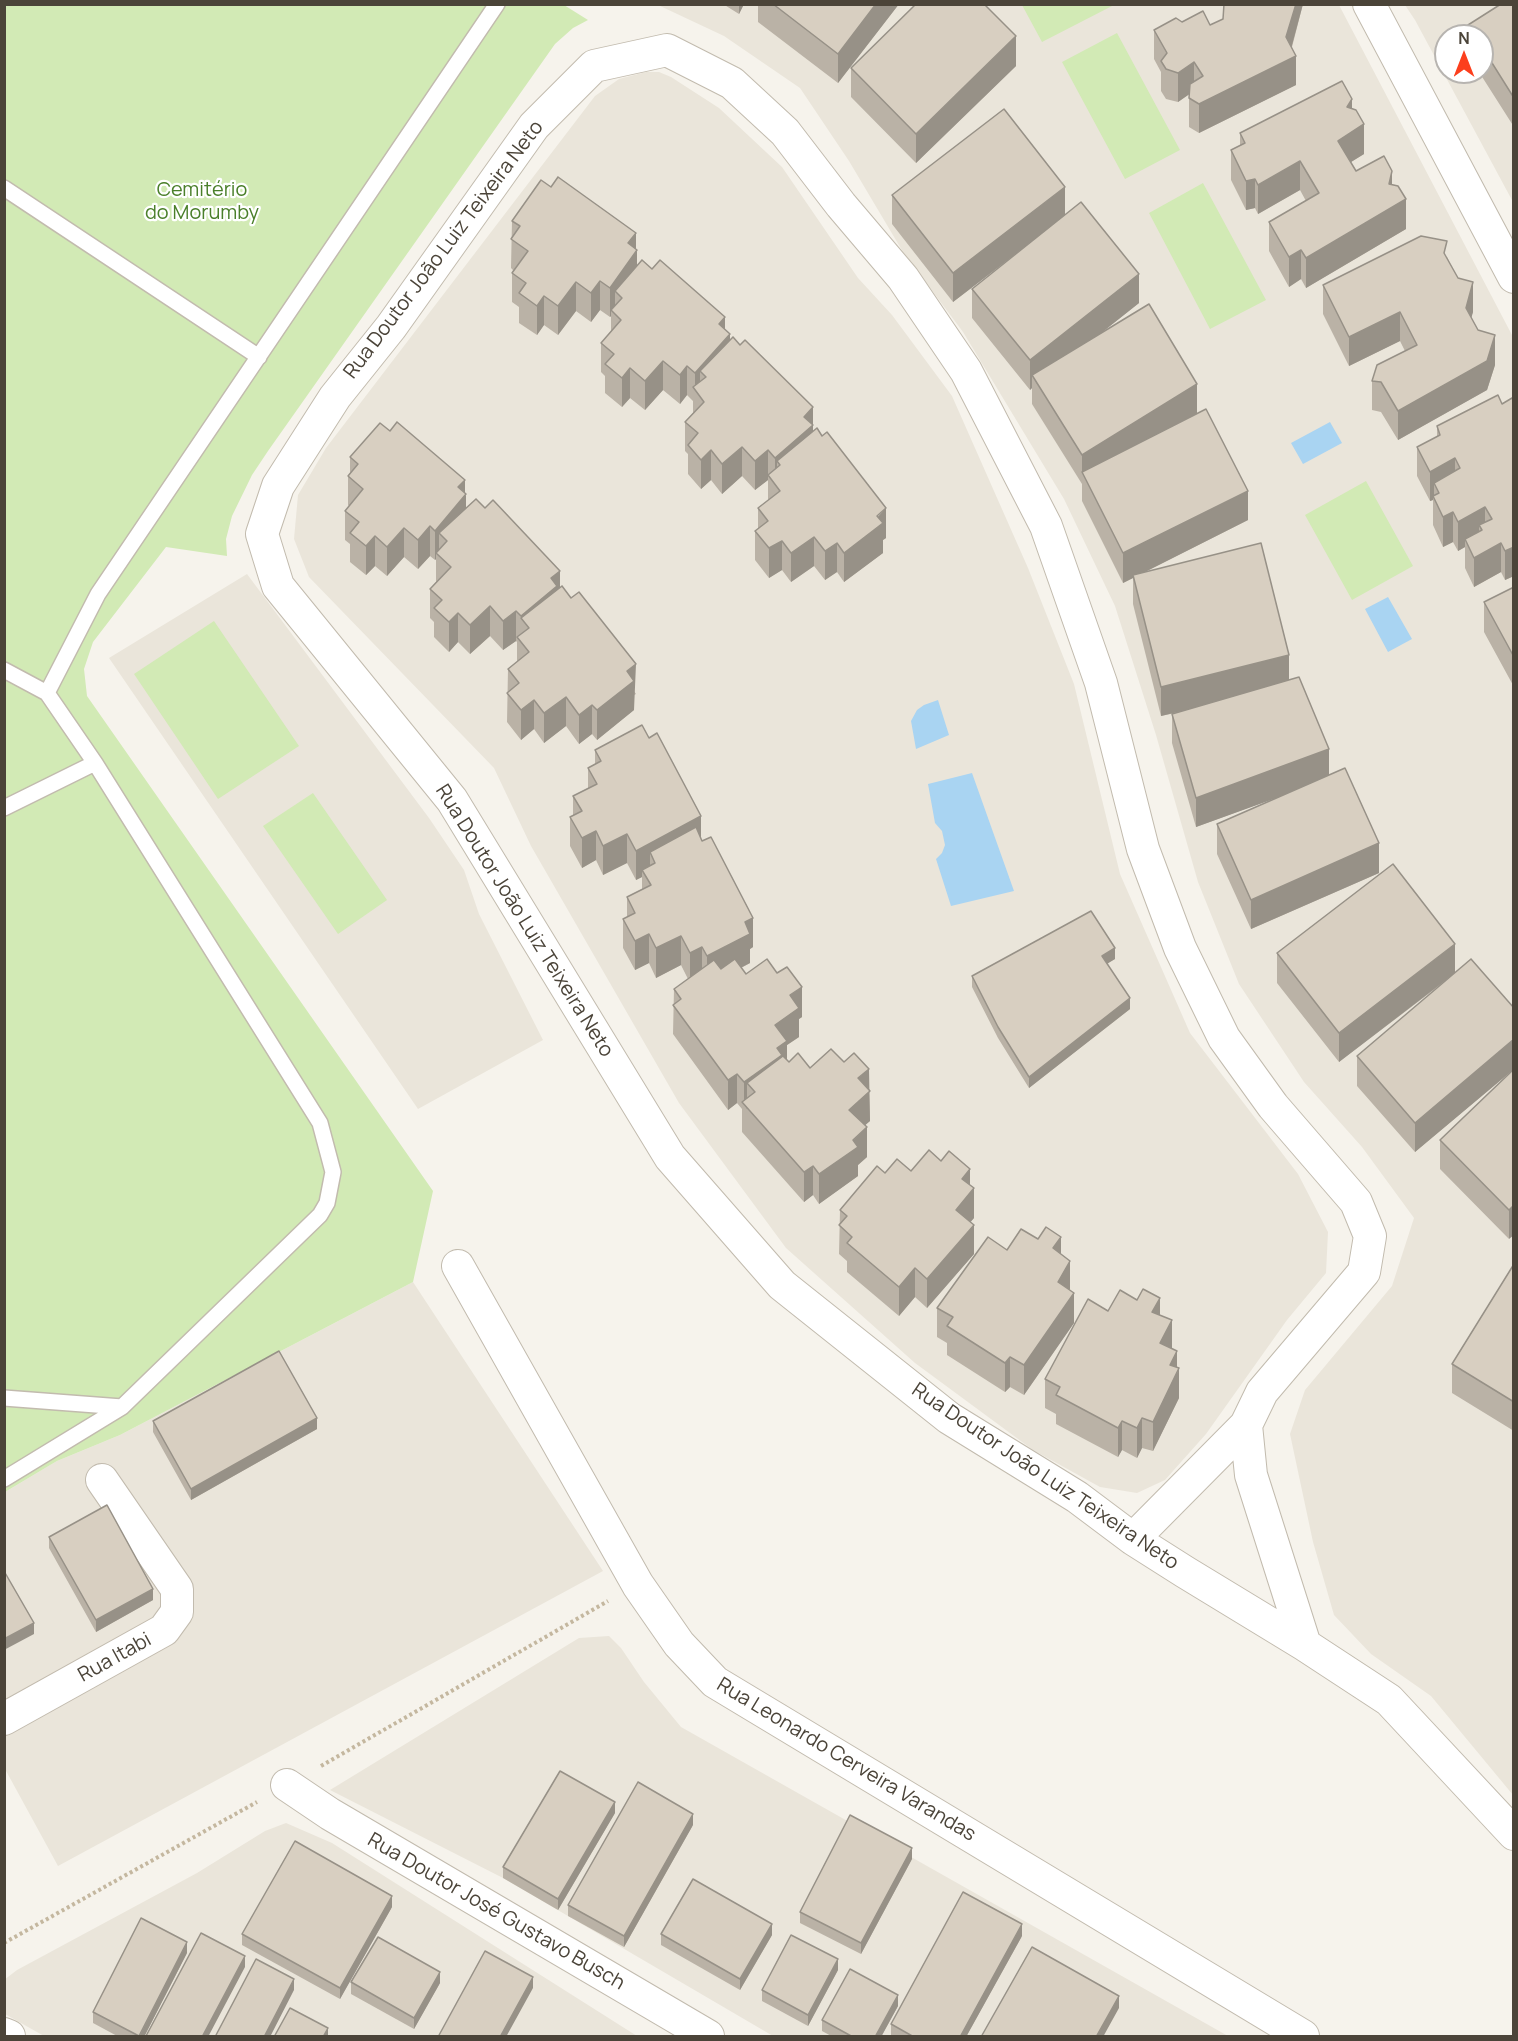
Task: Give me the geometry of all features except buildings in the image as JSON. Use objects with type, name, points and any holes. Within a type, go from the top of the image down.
[{"type":"street","points":[[1369,4],[1514,277]]},
{"type":"street","name":"Rua Doutor João Luiz Teixeira Neto","points":[[1246,1425],[1262,1392],[1364,1272],[1370,1236],[1356,1202],[1273,1107],[1224,1038],[1180,948],[1143,849],[1101,683],[1046,526],[966,371],[903,278],[841,205],[785,132],[732,83],[667,50],[594,66],[534,126],[391,327],[335,397],[278,486],[262,534],[278,586],[452,800],[670,1157],[782,1285],[949,1418],[1077,1497],[1133,1539],[1305,1645],[1389,1700],[1514,1833]]},
{"type":"street","name":"Rua Leonardo Cerveira Varandas","points":[[458,1266],[638,1584],[679,1644],[715,1682],[1304,2037]]},
{"type":"street","points":[[1133,1539],[1246,1425]]},
{"type":"street","points":[[1246,1425],[1251,1475],[1305,1645]]},
{"type":"street","name":"Rua Itabi","points":[[4,1719],[164,1630],[177,1612],[177,1589],[102,1479]]},
{"type":"street","name":"Rua Doutor José Gustavo Busch","points":[[287,1785],[330,1814],[708,2037]]},
{"type":"street","points":[[4,2034],[9,2037]]},
{"type":"lane","points":[[47,693],[98,594],[497,4]]},
{"type":"lane","points":[[4,188],[259,357]]},
{"type":"lane","points":[[4,670],[47,693],[95,763],[320,1123],[333,1172],[327,1203],[320,1215],[122,1407],[4,1479]]},
{"type":"lane","points":[[4,808],[95,763]]},
{"type":"lane","points":[[4,1398],[122,1407]]},
{"type":"shaded area","points":[[658,5],[1339,5],[1513,337],[1513,1795],[1431,1696],[1371,1654],[1334,1615],[1313,1542],[1290,1434],[1305,1390],[1392,1286],[1414,1218],[1362,1147],[1304,1082],[1239,984],[1198,882],[1156,735],[1115,606],[1064,499],[963,332],[903,252],[849,161],[800,88],[724,36]]},
{"type":"shaded area","points":[[1405,5],[1513,5],[1513,202],[1449,84],[1494,84],[1494,24],[1434,24],[1434,55]]},
{"type":"shaded area","points":[[646,72],[659,72],[671,77],[719,108],[782,167],[858,278],[892,315],[952,396],[1028,568],[1074,684],[1120,874],[1190,1033],[1298,1174],[1328,1232],[1326,1273],[1287,1320],[1206,1434],[1165,1480],[1137,1493],[1100,1487],[1033,1450],[915,1363],[786,1248],[679,1103],[531,846],[494,768],[309,577],[294,539],[298,495],[326,448],[595,96],[619,79]]},
{"type":"shaded area","points":[[247,574],[429,818],[464,870],[479,914],[543,1040],[418,1109],[109,658]]},
{"type":"shaded area","points":[[413,1282],[603,1571],[58,1866],[5,1769],[5,1492],[57,1461],[120,1435]]},
{"type":"shaded area","points":[[609,1636],[621,1648],[644,1682],[681,1727],[1228,2036],[773,2036],[503,1878],[330,1790],[579,1638]]},
{"type":"shaded area","points":[[286,1823],[332,1843],[637,2036],[44,2036],[5,2014],[4,1980],[17,1970],[197,1873],[265,1831]]},
{"type":"green space","points":[[1114,4],[1042,42],[1022,5]]},
{"type":"green space","name":"Cemitério do Morumby","points":[[5,5],[564,5],[588,20],[573,28],[555,44],[268,451],[252,475],[232,516],[226,539],[227,556],[166,547],[93,642],[84,669],[87,696],[433,1191],[413,1282],[120,1435],[57,1461],[5,1492]]},
{"type":"green space","points":[[1117,33],[1180,150],[1125,179],[1062,62]]},
{"type":"green space","points":[[1203,183],[1266,300],[1210,329],[1149,213]]},
{"type":"green space","points":[[1366,481],[1413,566],[1352,600],[1305,515]]},
{"type":"green space","points":[[214,621],[299,746],[218,799],[134,674]]},
{"type":"green space","points":[[313,793],[387,900],[338,934],[263,826]]},
{"type":"water","points":[[1330,422],[1342,443],[1303,464],[1291,443]]},
{"type":"water","points":[[1388,597],[1412,639],[1388,652],[1365,609]]},
{"type":"water","points":[[938,700],[949,735],[916,749],[911,721],[917,710]]},
{"type":"water","points":[[972,773],[1014,891],[951,906],[936,859],[942,853],[945,845],[942,831],[935,823],[928,784]]}]
